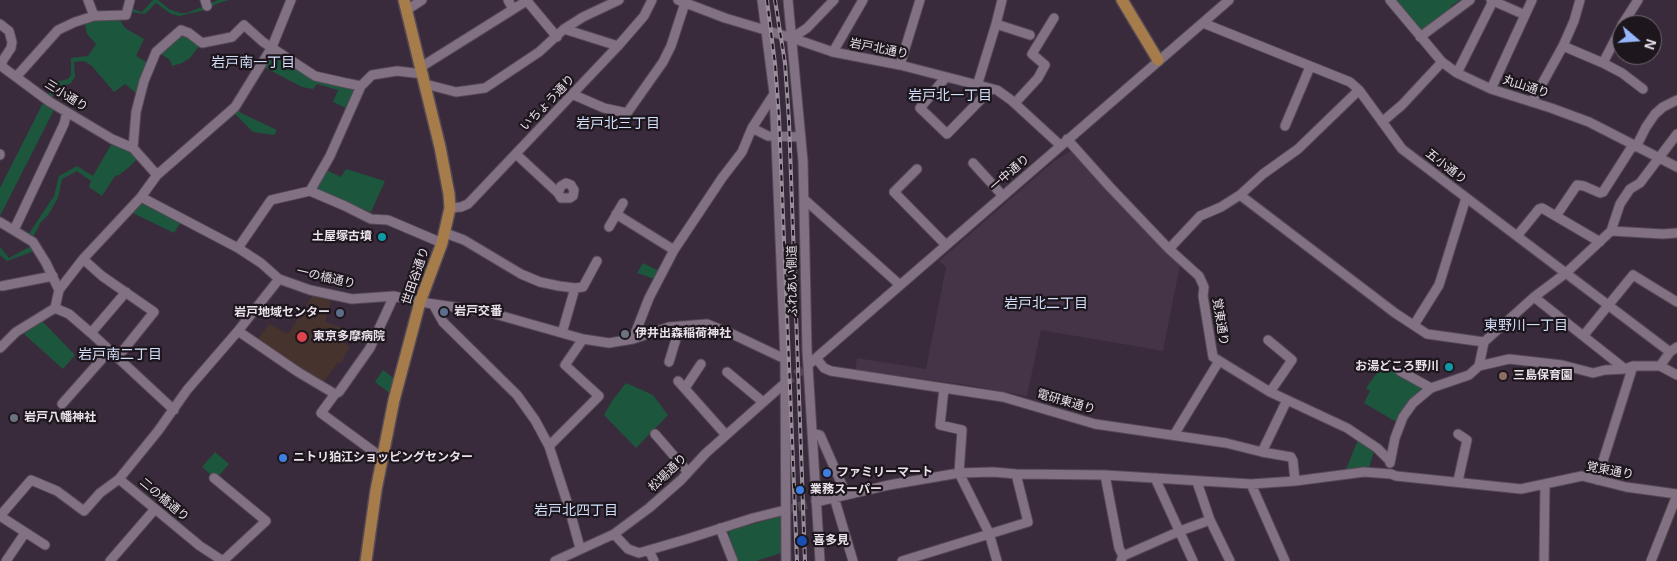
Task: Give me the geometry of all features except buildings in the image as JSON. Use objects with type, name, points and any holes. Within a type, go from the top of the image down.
[{"type":"main road","points":[[1122,0],[1158,60]]},
{"type":"main road","name":"世田谷通り","points":[[366,561],[382,457],[399,380],[420,302],[444,238],[450,208],[440,147],[405,5]]},
{"type":"street","points":[[88,0],[94,16]]},
{"type":"street","points":[[16,77],[58,30],[94,16],[126,15],[130,0]]},
{"type":"street","points":[[0,348],[16,332],[55,308],[59,290],[83,259],[141,197],[157,176],[232,110],[272,47],[291,0]]},
{"type":"street","points":[[405,5],[422,0]]},
{"type":"street","points":[[508,0],[513,9]]},
{"type":"street","points":[[423,75],[527,0],[557,37]]},
{"type":"street","points":[[310,191],[334,147],[361,86],[372,75],[396,71],[423,75],[456,92],[485,88],[539,52],[564,29],[583,17],[619,0]]},
{"type":"street","name":"いちょう通り","points":[[450,208],[468,204],[574,95],[644,16],[652,0]]},
{"type":"street","name":"ふれあい側道","points":[[762,0],[774,93],[776,137],[785,359],[786,561]]},
{"type":"street","name":"ふれあい側道","points":[[788,0],[801,137],[808,365],[820,561]]},
{"type":"street","points":[[792,38],[807,28],[834,0]]},
{"type":"street","points":[[834,52],[863,0]]},
{"type":"street","points":[[900,65],[920,0]]},
{"type":"street","points":[[976,86],[1002,0]]},
{"type":"street","name":"一中通り","points":[[808,365],[1229,0]]},
{"type":"street","name":"丸山通り","points":[[1390,0],[1442,62],[1457,72],[1491,89],[1589,122],[1677,167]]},
{"type":"street","points":[[1420,37],[1470,0]]},
{"type":"street","points":[[1457,72],[1492,0],[1525,15]]},
{"type":"street","points":[[1491,89],[1532,0]]},
{"type":"street","points":[[1532,102],[1563,46],[1574,21],[1580,0]]},
{"type":"street","points":[[1628,15],[1638,0]]},
{"type":"street","points":[[574,95],[604,108],[627,113],[664,62],[671,46],[682,1]]},
{"type":"street","name":"岩戸北通り","points":[[682,1],[725,18],[834,52],[900,65],[991,89],[1004,94],[1064,142]]},
{"type":"street","points":[[1015,103],[1038,78],[1045,65],[1032,54],[1037,37],[1054,18]]},
{"type":"street","name":"五小通り","points":[[1202,23],[1350,82],[1359,90],[1402,148],[1609,306],[1674,349],[1660,366]]},
{"type":"street","name":"三小通り","points":[[0,24],[9,31],[12,42],[11,48],[2,60],[1,66],[50,102],[112,139],[134,148],[157,176]]},
{"type":"street","points":[[996,24],[1037,37]]},
{"type":"street","points":[[134,148],[136,112],[144,81],[156,52],[181,30],[189,33],[202,43],[232,37],[244,25],[262,42],[315,76],[361,86]]},
{"type":"street","points":[[564,29],[618,46]]},
{"type":"street","points":[[1603,63],[1612,45]]},
{"type":"street","points":[[1563,46],[1622,73],[1643,89]]},
{"type":"street","points":[[1382,122],[1402,105],[1442,62]]},
{"type":"street","points":[[1285,126],[1310,67]]},
{"type":"street","points":[[946,77],[920,108],[948,134],[991,89]]},
{"type":"street","points":[[1170,249],[1200,216],[1221,207],[1240,195],[1264,174],[1298,149],[1359,90]]},
{"type":"street","points":[[633,339],[649,298],[674,250],[722,178],[742,152],[752,128],[774,93]]},
{"type":"street","points":[[1556,216],[1577,185],[1600,193],[1603,192],[1655,114],[1663,107],[1677,100]]},
{"type":"street","points":[[14,230],[64,124],[67,112]]},
{"type":"street","points":[[752,128],[768,136],[801,137]]},
{"type":"street","points":[[1479,366],[1484,342],[1534,296],[1566,273],[1611,231],[1620,204],[1630,189],[1640,183],[1677,134]]},
{"type":"street","name":"覚東通り","points":[[1064,142],[1198,276],[1204,287],[1213,357],[1270,392],[1347,428],[1377,448],[1390,460]]},
{"type":"street","points":[[516,154],[558,193]]},
{"type":"street","points":[[972,164],[1003,196]]},
{"type":"street","points":[[917,169],[894,192],[946,245]]},
{"type":"street","points":[[238,248],[271,200],[310,191],[371,219],[388,220],[444,238],[464,240],[521,274],[540,282],[575,288],[583,287],[597,261]]},
{"type":"street","points":[[1240,195],[1395,313],[1428,334],[1484,342]]},
{"type":"street","name":"一の橋通り","points":[[141,197],[238,248],[261,263],[279,279],[310,290],[352,299],[394,296],[420,302],[488,312],[583,339],[609,343],[633,339],[669,327],[706,324],[785,359]]},
{"type":"street","points":[[1414,325],[1439,286],[1466,198]]},
{"type":"street","points":[[804,199],[900,285]]},
{"type":"street","points":[[609,227],[623,203]]},
{"type":"street","points":[[1517,236],[1539,209],[1542,208],[1600,242]]},
{"type":"street","points":[[616,214],[674,250]]},
{"type":"street","points":[[0,222],[33,242],[59,290]]},
{"type":"street","points":[[1611,231],[1677,233]]},
{"type":"street","points":[[83,259],[102,276],[154,312],[118,358]]},
{"type":"street","points":[[1584,336],[1633,275],[1677,302]]},
{"type":"street","points":[[2,286],[53,276]]},
{"type":"street","points":[[119,479],[174,410],[187,390],[238,331],[279,279]]},
{"type":"street","points":[[562,333],[575,288]]},
{"type":"street","points":[[91,333],[126,292]]},
{"type":"street","points":[[382,457],[321,413],[335,394],[339,392],[370,348],[394,296]]},
{"type":"street","points":[[1534,296],[1584,336],[1629,368]]},
{"type":"street","points":[[433,304],[443,322],[517,395],[535,420],[549,446],[570,508],[580,548]]},
{"type":"street","points":[[55,308],[69,314],[174,410]]},
{"type":"street","points":[[669,362],[680,326]]},
{"type":"street","points":[[238,331],[298,372],[335,394]]},
{"type":"street","points":[[549,446],[599,396],[565,365],[583,339]]},
{"type":"street","points":[[1268,340],[1292,360],[1270,392]]},
{"type":"street","points":[[62,404],[109,351]]},
{"type":"street","name":"電研東通り","points":[[816,358],[824,368],[830,371],[1003,397],[1096,424],[1226,443],[1290,457],[1293,461],[1295,481]]},
{"type":"street","points":[[1391,474],[1390,460],[1395,438],[1403,417],[1413,403],[1431,388],[1469,375],[1479,366],[1509,359],[1562,365],[1593,373],[1605,370],[1660,366],[1677,375]]},
{"type":"street","points":[[1174,435],[1219,361]]},
{"type":"street","points":[[684,388],[701,364]]},
{"type":"street","points":[[1597,480],[1629,368]]},
{"type":"street","points":[[1400,370],[1431,388]]},
{"type":"street","points":[[727,372],[763,402]]},
{"type":"street","points":[[678,381],[726,435]]},
{"type":"street","name":"松場通り","points":[[555,561],[614,534],[649,508],[726,435],[785,383]]},
{"type":"street","points":[[944,388],[940,425],[962,430],[959,473],[989,533],[996,561]]},
{"type":"street","points":[[1262,452],[1287,400]]},
{"type":"street","points":[[812,433],[820,435],[846,494]]},
{"type":"street","points":[[655,434],[688,472]]},
{"type":"street","points":[[1458,434],[1467,440],[1458,481]]},
{"type":"street","name":"覚東通り","points":[[816,502],[846,494],[959,473],[993,472],[1105,475],[1251,484],[1295,481],[1364,472],[1521,489],[1582,476],[1626,487],[1677,495]]},
{"type":"street","points":[[902,561],[1028,522],[1016,474]]},
{"type":"street","points":[[1105,475],[1122,559],[1180,531],[1210,520]]},
{"type":"street","points":[[214,478],[266,521],[223,561]]},
{"type":"street","points":[[1155,478],[1193,561]]},
{"type":"street","name":"二の橋通り","points":[[0,516],[31,480],[57,491],[84,510],[100,493],[119,479],[200,546],[223,561]]},
{"type":"street","points":[[1197,482],[1210,520],[1230,561]]},
{"type":"street","points":[[1251,484],[1284,561]]},
{"type":"street","points":[[1544,561],[1545,484]]},
{"type":"street","points":[[1651,561],[1677,495]]},
{"type":"street","points":[[834,497],[853,561]]},
{"type":"street","points":[[110,561],[155,509]]},
{"type":"street","points":[[614,534],[628,549],[639,553],[785,510]]},
{"type":"street","points":[[0,516],[45,545]]},
{"type":"street","points":[[720,528],[733,561]]},
{"type":"street","points":[[6,561],[25,533]]},
{"type":"street","points":[[649,550],[654,561]]},
{"type":"shaded area","points":[[1073,150],[1180,265],[1163,351],[1041,330],[1027,396],[968,385],[855,370],[857,358],[926,369],[946,267],[939,261],[1054,161]]},
{"type":"shaded area","name":"東京多摩病院","points":[[313,295],[331,300],[325,322],[347,329],[343,342],[350,346],[341,363],[338,362],[322,384],[257,340],[269,324],[288,334]]},
{"type":"green space","points":[[153,0],[158,0],[169,9],[180,13],[187,13],[218,0],[229,0],[216,4],[209,9],[179,16],[171,14],[156,3],[145,14],[131,12],[132,9],[142,12]]},
{"type":"green space","points":[[1396,0],[1460,0],[1427,29],[1419,29]]},
{"type":"green space","points":[[89,12],[94,16],[118,17],[125,28],[144,39],[136,56],[150,64],[137,94],[125,84],[114,92],[92,66],[84,61],[74,62],[75,77],[70,84],[57,86],[52,99],[48,96],[52,83],[68,79],[71,75],[71,58],[88,56],[96,44],[87,34],[83,14]]},
{"type":"green space","points":[[182,32],[200,45],[190,58],[172,66],[170,60],[158,52]]},
{"type":"green space","points":[[273,50],[307,75],[350,89],[358,88],[350,110],[333,102],[338,90],[317,84],[313,89],[302,87],[264,67]]},
{"type":"green space","points":[[43,103],[55,108],[0,216],[0,188]]},
{"type":"green space","points":[[235,107],[241,113],[277,130],[274,135],[253,132],[231,110]]},
{"type":"green space","points":[[112,143],[129,151],[138,158],[128,168],[115,176],[102,196],[89,187],[91,181],[77,171],[62,179],[58,198],[48,215],[41,222],[33,237],[28,235],[54,196],[59,176],[77,166],[93,176]]},
{"type":"green space","points":[[324,169],[341,177],[346,169],[385,181],[371,212],[312,189]]},
{"type":"green space","points":[[143,203],[181,222],[174,233],[133,213]]},
{"type":"green space","points":[[33,245],[37,250],[7,261],[0,255],[0,247],[9,258]]},
{"type":"green space","points":[[643,263],[659,271],[655,279],[637,273]]},
{"type":"green space","points":[[42,321],[75,355],[63,369],[24,334]]},
{"type":"green space","points":[[1383,364],[1426,389],[1398,423],[1364,403],[1370,391],[1366,388]]},
{"type":"green space","points":[[383,370],[395,379],[392,395],[375,382]]},
{"type":"green space","points":[[626,383],[653,395],[668,415],[636,448],[604,415]]},
{"type":"green space","points":[[1359,437],[1375,448],[1368,471],[1345,472]]},
{"type":"green space","points":[[215,452],[229,464],[216,479],[202,467]]},
{"type":"green space","points":[[782,516],[781,553],[756,561],[736,561],[728,531]]},
{"type":"tunnel","points":[[785,383],[808,365]]},
{"type":"tunnel","points":[[785,510],[816,502]]},
{"type":"railway","points":[[767,0],[779,117],[797,561]]},
{"type":"railway","points":[[775,0],[785,63],[789,121],[805,561]]},
{"type":"place","name":"土屋塚古墳","points":[[382,237]]},
{"type":"place","name":"岩戸交番","points":[[444,312]]},
{"type":"place","name":"岩戸地域センター","points":[[340,313]]},
{"type":"place","name":"伊井出森稲荷神社","points":[[625,334]]},
{"type":"place","name":"東京多摩病院","points":[[302,337]]},
{"type":"place","name":"お湯どころ野川","points":[[1449,367]]},
{"type":"place","name":"三島保育園","points":[[1503,376]]},
{"type":"place","name":"岩戸八幡神社","points":[[14,418]]},
{"type":"place","name":"ニトリ狛江ショッピングセンター","points":[[283,458]]},
{"type":"place","name":"ファミリーマート","points":[[827,473]]},
{"type":"place","name":"業務スーパー","points":[[800,490]]},
{"type":"place","name":"喜多見","points":[[802,541]]},
{"type":"district","name":"岩戸南一丁目","points":[[253,63]]},
{"type":"district","name":"岩戸北一丁目","points":[[950,96]]},
{"type":"district","name":"岩戸北三丁目","points":[[618,124]]},
{"type":"district","name":"岩戸北二丁目","points":[[1046,304]]},
{"type":"district","name":"東野川一丁目","points":[[1526,326]]},
{"type":"district","name":"岩戸南二丁目","points":[[120,355]]},
{"type":"district","name":"岩戸北四丁目","points":[[576,511]]}]
